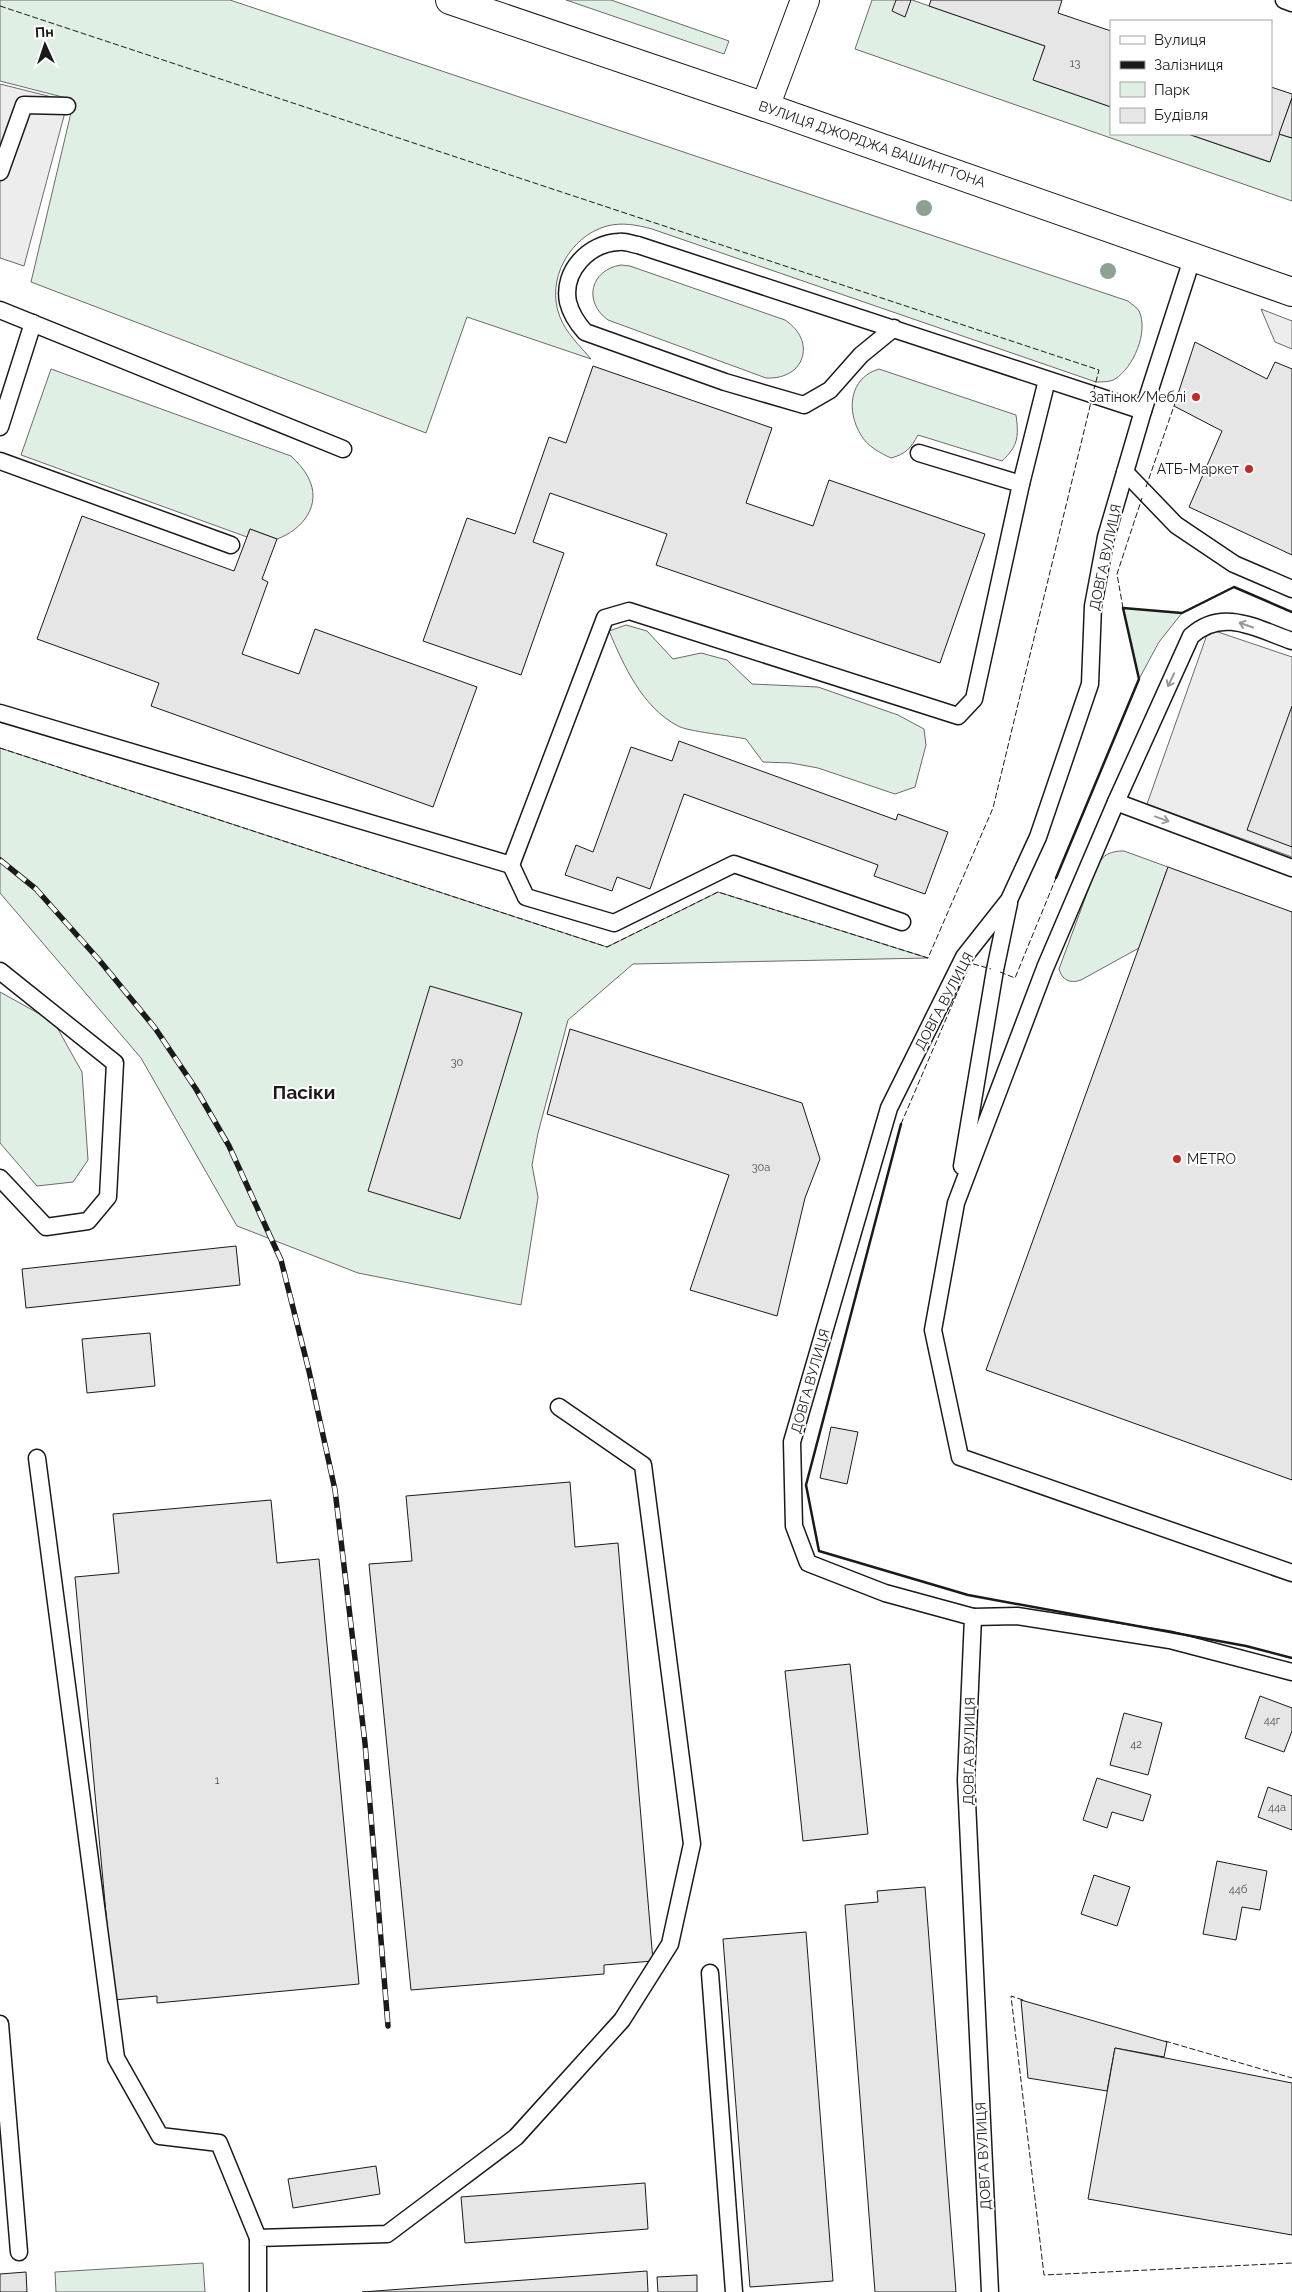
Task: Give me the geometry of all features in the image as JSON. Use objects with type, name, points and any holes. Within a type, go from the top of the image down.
[{"type":"main road","name":"ВУЛИЦЯ ДЖОРДЖА ВАШИНГТОНА","points":[[450,0],[765,106],[1292,292]]},
{"type":"main road","points":[[765,106],[805,0]]},
{"type":"lane","points":[[1284,0],[1292,2]]},
{"type":"lane","points":[[0,172],[24,105],[67,106]]},
{"type":"lane","points":[[894,328],[861,355],[830,390],[804,405],[726,382],[585,332],[574,318],[568,301],[568,283],[575,267],[587,254],[602,244],[620,242],[647,248],[894,328],[1143,411]]},
{"type":"lane","name":"ДОВГА ВУЛИЦЯ","points":[[990,2292],[966,1780],[973,1617],[885,1593],[808,1562],[794,1526],[792,1442],[888,1108],[964,957],[1009,900],[1038,837],[1090,684],[1093,606],[1106,537],[1143,411],[1193,256]]},
{"type":"lane","points":[[0,310],[343,449]]},
{"type":"lane","points":[[0,427],[33,323]]},
{"type":"lane","points":[[902,922],[734,864],[614,924],[526,897],[512,865],[605,618],[629,611],[958,716],[974,699],[1021,484],[1047,380]]},
{"type":"lane","points":[[919,453],[1021,484]]},
{"type":"lane","points":[[0,460],[231,545]]},
{"type":"lane","points":[[1125,472],[1176,525],[1234,564],[1292,589]]},
{"type":"lane","points":[[956,1203],[1045,968],[1116,802],[1191,636],[1202,626],[1213,622],[1228,621],[1292,641]]},
{"type":"lane","points":[[0,713],[512,865]]},
{"type":"lane","points":[[1116,802],[1292,868]]},
{"type":"lane","points":[[1009,900],[995,970],[934,1330],[960,1457],[1292,1573]]},
{"type":"lane","points":[[0,971],[115,1063],[108,1197],[88,1222],[46,1227],[0,1178]]},
{"type":"lane","points":[[258,2238],[387,2234],[516,2137],[622,2020],[670,1944],[692,1844],[643,1465],[559,1407]]},
{"type":"lane","points":[[37,1458],[116,2058],[160,2136],[220,2143],[258,2238],[258,2292]]},
{"type":"lane","points":[[973,1617],[1017,1616],[1170,1640],[1292,1672]]},
{"type":"lane","points":[[710,1973],[734,2292]]},
{"type":"lane","points":[[0,2034],[19,2252]]},
{"type":"green space","points":[[0,0],[230,0],[1128,301],[1139,311],[1142,320],[1141,339],[1138,349],[1122,374],[1111,381],[1096,382],[652,229],[630,224],[618,224],[594,231],[572,249],[564,261],[556,289],[556,303],[563,323],[591,359],[467,317],[426,433],[31,282],[74,100],[0,81]]},
{"type":"green space","points":[[566,0],[611,0],[729,41],[724,54]]},
{"type":"green space","points":[[872,0],[912,0],[1045,46],[1034,80],[1110,107],[1110,135],[1191,135],[1269,162],[1279,134],[1292,138],[1292,201],[855,49]]},
{"type":"green space","points":[[621,265],[630,266],[785,320],[801,338],[802,358],[798,366],[790,373],[779,377],[766,378],[608,320],[595,305],[594,288],[602,273]]},
{"type":"green space","points":[[51,369],[291,456],[304,471],[312,487],[313,497],[307,515],[302,523],[277,539],[250,529],[247,537],[21,455]]},
{"type":"green space","points":[[879,369],[1016,415],[1017,435],[1014,446],[1002,461],[918,435],[913,444],[901,455],[891,458],[878,451],[870,446],[861,435],[856,426],[852,406],[853,396],[861,380],[869,373]]},
{"type":"green space","points":[[1123,608],[1182,613],[1159,642],[1139,679]]},
{"type":"green space","points":[[626,625],[647,631],[673,659],[701,653],[727,660],[752,684],[818,687],[898,715],[924,729],[926,745],[915,787],[895,794],[818,768],[791,763],[763,762],[746,739],[699,732],[678,726],[665,718],[644,697],[621,658],[609,631]]},
{"type":"green space","points":[[0,748],[607,947],[718,892],[928,958],[633,964],[568,1020],[538,1133],[532,1165],[538,1197],[521,1305],[358,1273],[237,1226],[141,1058],[0,893]]},
{"type":"green space","points":[[1124,851],[1168,867],[1139,948],[1081,980],[1073,982],[1067,980],[1062,976],[1059,969],[1097,866],[1108,854]]},
{"type":"green space","points":[[0,992],[54,1022],[82,1072],[88,1160],[73,1182],[37,1186],[0,1143]]},
{"type":"green space","points":[[203,2263],[205,2292],[56,2292],[55,2272]]},
{"type":"shaded area","points":[[0,84],[68,101],[24,266],[0,258]]},
{"type":"shaded area","points":[[1261,309],[1292,321],[1292,349],[1275,342]]},
{"type":"shaded area","points":[[1209,629],[1292,657],[1292,857],[1147,804]]},
{"type":"building","points":[[896,0],[911,0],[905,17],[892,11]]},
{"type":"building","points":[[931,0],[1062,0],[1058,13],[1110,31],[1110,107],[1033,80],[1045,46],[929,6]]},
{"type":"building","points":[[1272,87],[1292,94],[1270,162],[1191,135],[1272,135]]},
{"type":"building","points":[[1292,98],[1292,138],[1279,134]]},
{"type":"building","name":"АТБ-Маркет","points":[[1195,342],[1267,379],[1275,362],[1292,369],[1292,555],[1189,507],[1222,431],[1174,406]]},
{"type":"building","points":[[593,366],[772,428],[746,503],[813,526],[829,480],[985,534],[940,663],[656,565],[667,534],[550,493],[533,542],[564,553],[521,675],[423,641],[467,518],[515,534],[549,437],[566,443]]},
{"type":"building","points":[[82,516],[234,571],[250,529],[277,539],[262,579],[268,582],[242,654],[299,674],[315,629],[477,687],[433,807],[151,706],[159,683],[37,639]]},
{"type":"building","points":[[1292,706],[1292,847],[1247,830]]},
{"type":"building","points":[[679,741],[896,820],[898,814],[948,832],[925,894],[874,876],[878,865],[684,794],[650,889],[617,877],[612,891],[565,875],[576,845],[593,852],[631,747],[672,761]]},
{"type":"building","name":"METRO","points":[[1168,867],[1292,912],[1292,1480],[986,1370]]},
{"type":"building","points":[[430,986],[522,1013],[460,1219],[368,1191]]},
{"type":"building","points":[[570,1029],[802,1103],[820,1159],[805,1198],[777,1316],[690,1290],[729,1175],[547,1114]]},
{"type":"building","points":[[236,1246],[240,1285],[26,1308],[22,1269]]},
{"type":"building","points":[[150,1333],[155,1386],[87,1393],[82,1339]]},
{"type":"building","points":[[831,1427],[858,1432],[847,1484],[820,1478]]},
{"type":"building","points":[[570,1482],[575,1547],[618,1543],[653,1961],[604,1965],[604,1974],[411,1990],[369,1564],[412,1561],[406,1496]]},
{"type":"building","points":[[271,1500],[277,1563],[319,1559],[359,1984],[157,2003],[157,1996],[114,2000],[75,1577],[119,1573],[113,1514]]},
{"type":"building","points":[[850,1664],[868,1834],[803,1841],[785,1671]]},
{"type":"building","points":[[1260,1696],[1292,1708],[1292,1731],[1284,1752],[1245,1738]]},
{"type":"building","points":[[1124,1713],[1162,1723],[1148,1775],[1110,1765]]},
{"type":"building","points":[[1097,1778],[1151,1795],[1143,1821],[1112,1812],[1107,1828],[1083,1820]]},
{"type":"building","points":[[1268,1787],[1292,1796],[1292,1830],[1258,1817]]},
{"type":"building","points":[[1217,1861],[1267,1871],[1260,1910],[1242,1907],[1236,1940],[1203,1934]]},
{"type":"building","points":[[1094,1875],[1130,1887],[1117,1926],[1081,1914]]},
{"type":"building","points":[[925,1887],[956,2292],[875,2292],[845,1905],[878,1902],[877,1891]]},
{"type":"building","points":[[806,1932],[833,2281],[750,2287],[723,1939]]},
{"type":"building","points":[[1021,2000],[1167,2042],[1164,2057],[1115,2048],[1107,2091],[1028,2078]]},
{"type":"building","points":[[1115,2048],[1292,2083],[1292,2235],[1088,2199]]},
{"type":"building","points":[[376,2166],[380,2194],[293,2208],[288,2179]]},
{"type":"building","points":[[645,2183],[648,2229],[465,2243],[461,2197]]},
{"type":"building","points":[[647,2271],[648,2292],[362,2292]]},
{"type":"building","points":[[26,2272],[27,2292],[0,2292],[0,2274]]},
{"type":"building","points":[[697,2275],[697,2292],[658,2292],[657,2277]]},
{"type":"railway","points":[[0,860],[36,889],[100,961],[155,1028],[196,1089],[229,1146],[281,1260],[309,1371],[335,1490],[365,1743],[388,2026]]},
{"type":"fence","points":[[0,6],[1099,370],[1094,389]]},
{"type":"fence","points":[[0,748],[607,947],[718,892],[928,958],[993,808],[1092,398]]},
{"type":"fence","points":[[1146,487],[1174,406]]},
{"type":"fence","points":[[1123,608],[1117,574],[1142,498]]},
{"type":"fence","points":[[1000,972],[1015,978],[1056,878]]},
{"type":"fence","points":[[901,1124],[970,963],[991,969]]},
{"type":"fence","points":[[1023,2000],[1011,1996],[1044,2275],[1292,2263]]},
{"type":"fence","points":[[1165,2041],[1292,2078]]},
{"type":"wall","points":[[1056,878],[1139,679],[1123,608],[1182,613],[1234,587],[1292,612]]},
{"type":"wall","points":[[901,1124],[806,1485],[819,1551],[968,1595],[1246,1646],[1292,1658]]},
{"type":"place","name":"Затінок/Меблі","points":[[1196,397]]},
{"type":"place","name":"АТБ-Маркет","points":[[1249,469]]},
{"type":"place","name":"METRO","points":[[1177,1159]]},
{"type":"district","name":"Пасіки","points":[[304,1092]]}]
